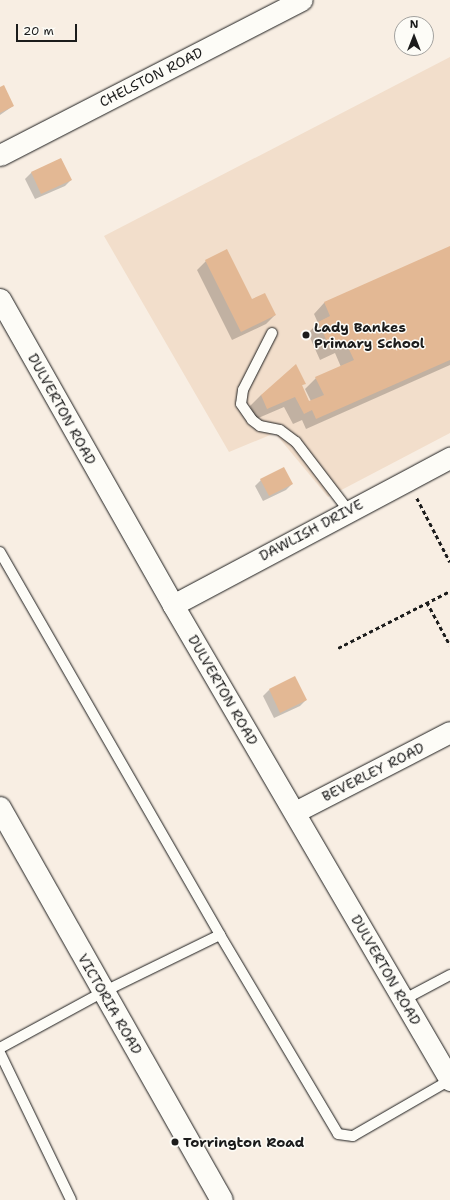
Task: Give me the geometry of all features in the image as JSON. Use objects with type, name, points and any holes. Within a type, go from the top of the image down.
[{"type":"street","name":"CHELSTON ROAD","points":[[0,155],[301,0]]},
{"type":"street","name":"DULVERTON ROAD","points":[[0,298],[173,605],[450,1080]]},
{"type":"street","name":"DAWLISH DRIVE","points":[[173,605],[348,510],[450,458]]},
{"type":"street","name":"BEVERLEY ROAD","points":[[295,812],[450,732]]},
{"type":"street","name":"VICTORIA ROAD","points":[[0,808],[222,1200]]},
{"type":"lane","points":[[272,333],[244,390],[241,404],[256,423],[280,430],[296,442],[348,510]]},
{"type":"lane","points":[[0,552],[220,935],[338,1134],[353,1136],[450,1080]]},
{"type":"lane","points":[[0,1048],[103,992],[220,935]]},
{"type":"lane","points":[[403,1000],[450,975]]},
{"type":"lane","points":[[0,1053],[71,1200]]},
{"type":"path","points":[[414,492],[450,562]]},
{"type":"path","points":[[338,648],[450,591]]},
{"type":"path","points":[[427,602],[450,645]]},
{"type":"shaded area","name":"Lady Bankes Primary School","points":[[450,57],[450,433],[328,497],[275,433],[229,452],[104,236]]},
{"type":"building","points":[[4,85],[14,106],[0,113],[0,87]]},
{"type":"building","points":[[61,158],[72,180],[41,194],[31,172]]},
{"type":"building","points":[[450,246],[450,360],[316,419],[312,410],[304,414],[295,397],[267,409],[261,395],[296,364],[306,384],[302,385],[309,401],[324,395],[315,377],[354,360],[346,343],[331,350],[318,322],[330,316],[324,302]]},
{"type":"building","points":[[227,249],[252,299],[265,293],[276,315],[241,332],[205,260]]},
{"type":"building","points":[[284,467],[293,484],[269,496],[260,479]]},
{"type":"building","points":[[295,676],[307,700],[280,713],[269,689]]},
{"type":"place","name":"Lady Bankes Primary School","points":[[306,335]]},
{"type":"place","name":"Torrington Road","points":[[175,1142]]}]
